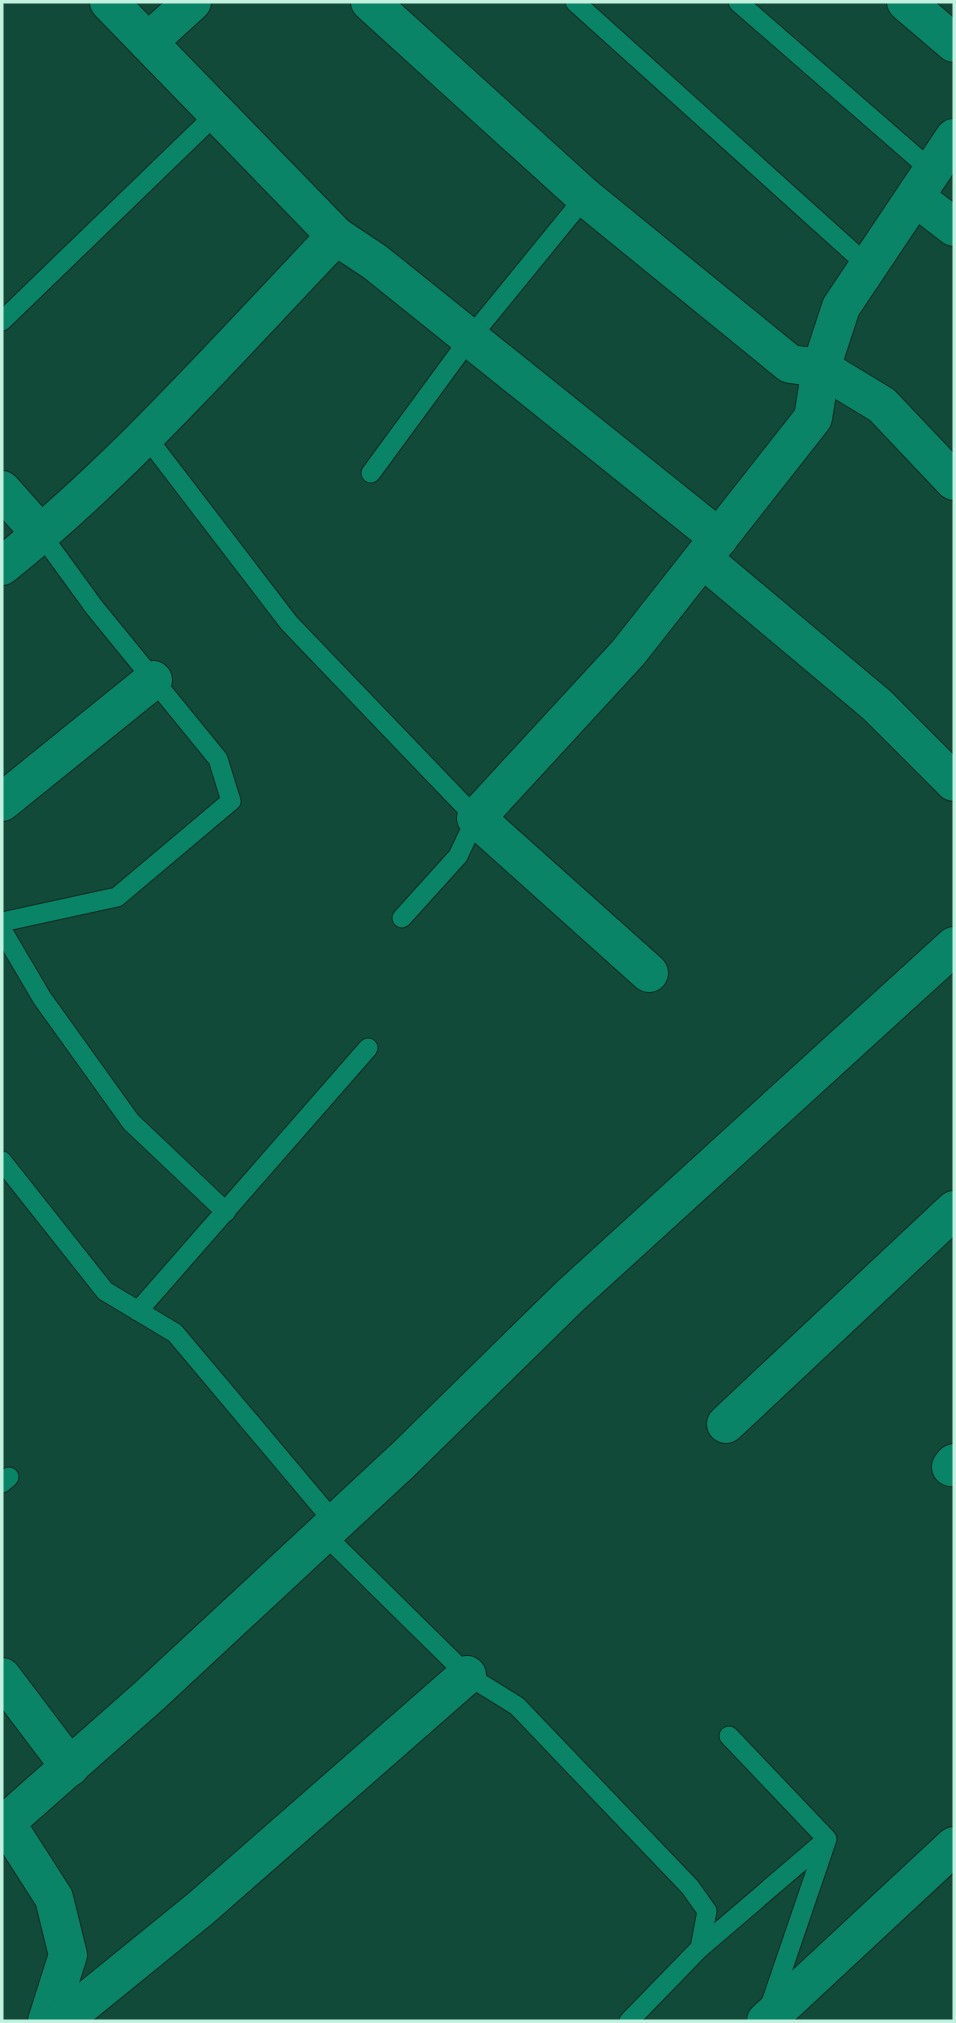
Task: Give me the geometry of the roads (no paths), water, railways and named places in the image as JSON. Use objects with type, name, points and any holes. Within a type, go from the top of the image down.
[{"type":"street","points":[[109,2],[336,236],[375,262],[470,338],[711,549],[877,705],[954,782]]},
{"type":"street","points":[[148,42],[192,2]]},
{"type":"street","points":[[370,2],[585,197],[790,364],[821,368],[882,405],[954,481]]},
{"type":"street","points":[[906,2],[954,43]]},
{"type":"street","points":[[649,973],[476,818],[628,653],[813,418],[821,368],[841,307],[954,138]]},
{"type":"street","points":[[923,184],[954,227]]},
{"type":"street","points":[[2,566],[41,534],[145,435],[336,236]]},
{"type":"street","points":[[2,490],[41,534]]},
{"type":"street","points":[[2,802],[153,680]]},
{"type":"street","points":[[47,2021],[68,1955],[54,1898],[4,1825],[148,1698],[404,1459],[569,1297],[954,946]]},
{"type":"street","points":[[726,1424],[954,1210]]},
{"type":"street","points":[[62,2021],[201,1908],[467,1675]]},
{"type":"street","points":[[2,1677],[70,1767]]},
{"type":"street","points":[[765,2021],[954,1846]]},
{"type":"lane","points":[[575,2],[868,266]]},
{"type":"lane","points":[[738,2],[923,184]]},
{"type":"lane","points":[[2,321],[217,113]]},
{"type":"lane","points":[[371,473],[470,338],[585,197]]},
{"type":"lane","points":[[145,435],[289,623],[476,818],[458,856],[402,918]]},
{"type":"lane","points":[[2,922],[117,897],[231,801],[218,759],[94,607],[41,534]]},
{"type":"lane","points":[[2,930],[42,998],[131,1122],[226,1212]]},
{"type":"lane","points":[[138,1311],[368,1048]]},
{"type":"lane","points":[[2,1161],[105,1291],[176,1333],[329,1529],[467,1675],[517,1706],[690,1887],[707,1911],[700,1948]]},
{"type":"lane","points":[[729,1736],[827,1839]]},
{"type":"lane","points":[[629,2021],[700,1948],[827,1839]]},
{"type":"lane","points":[[765,2021],[827,1839]]}]
